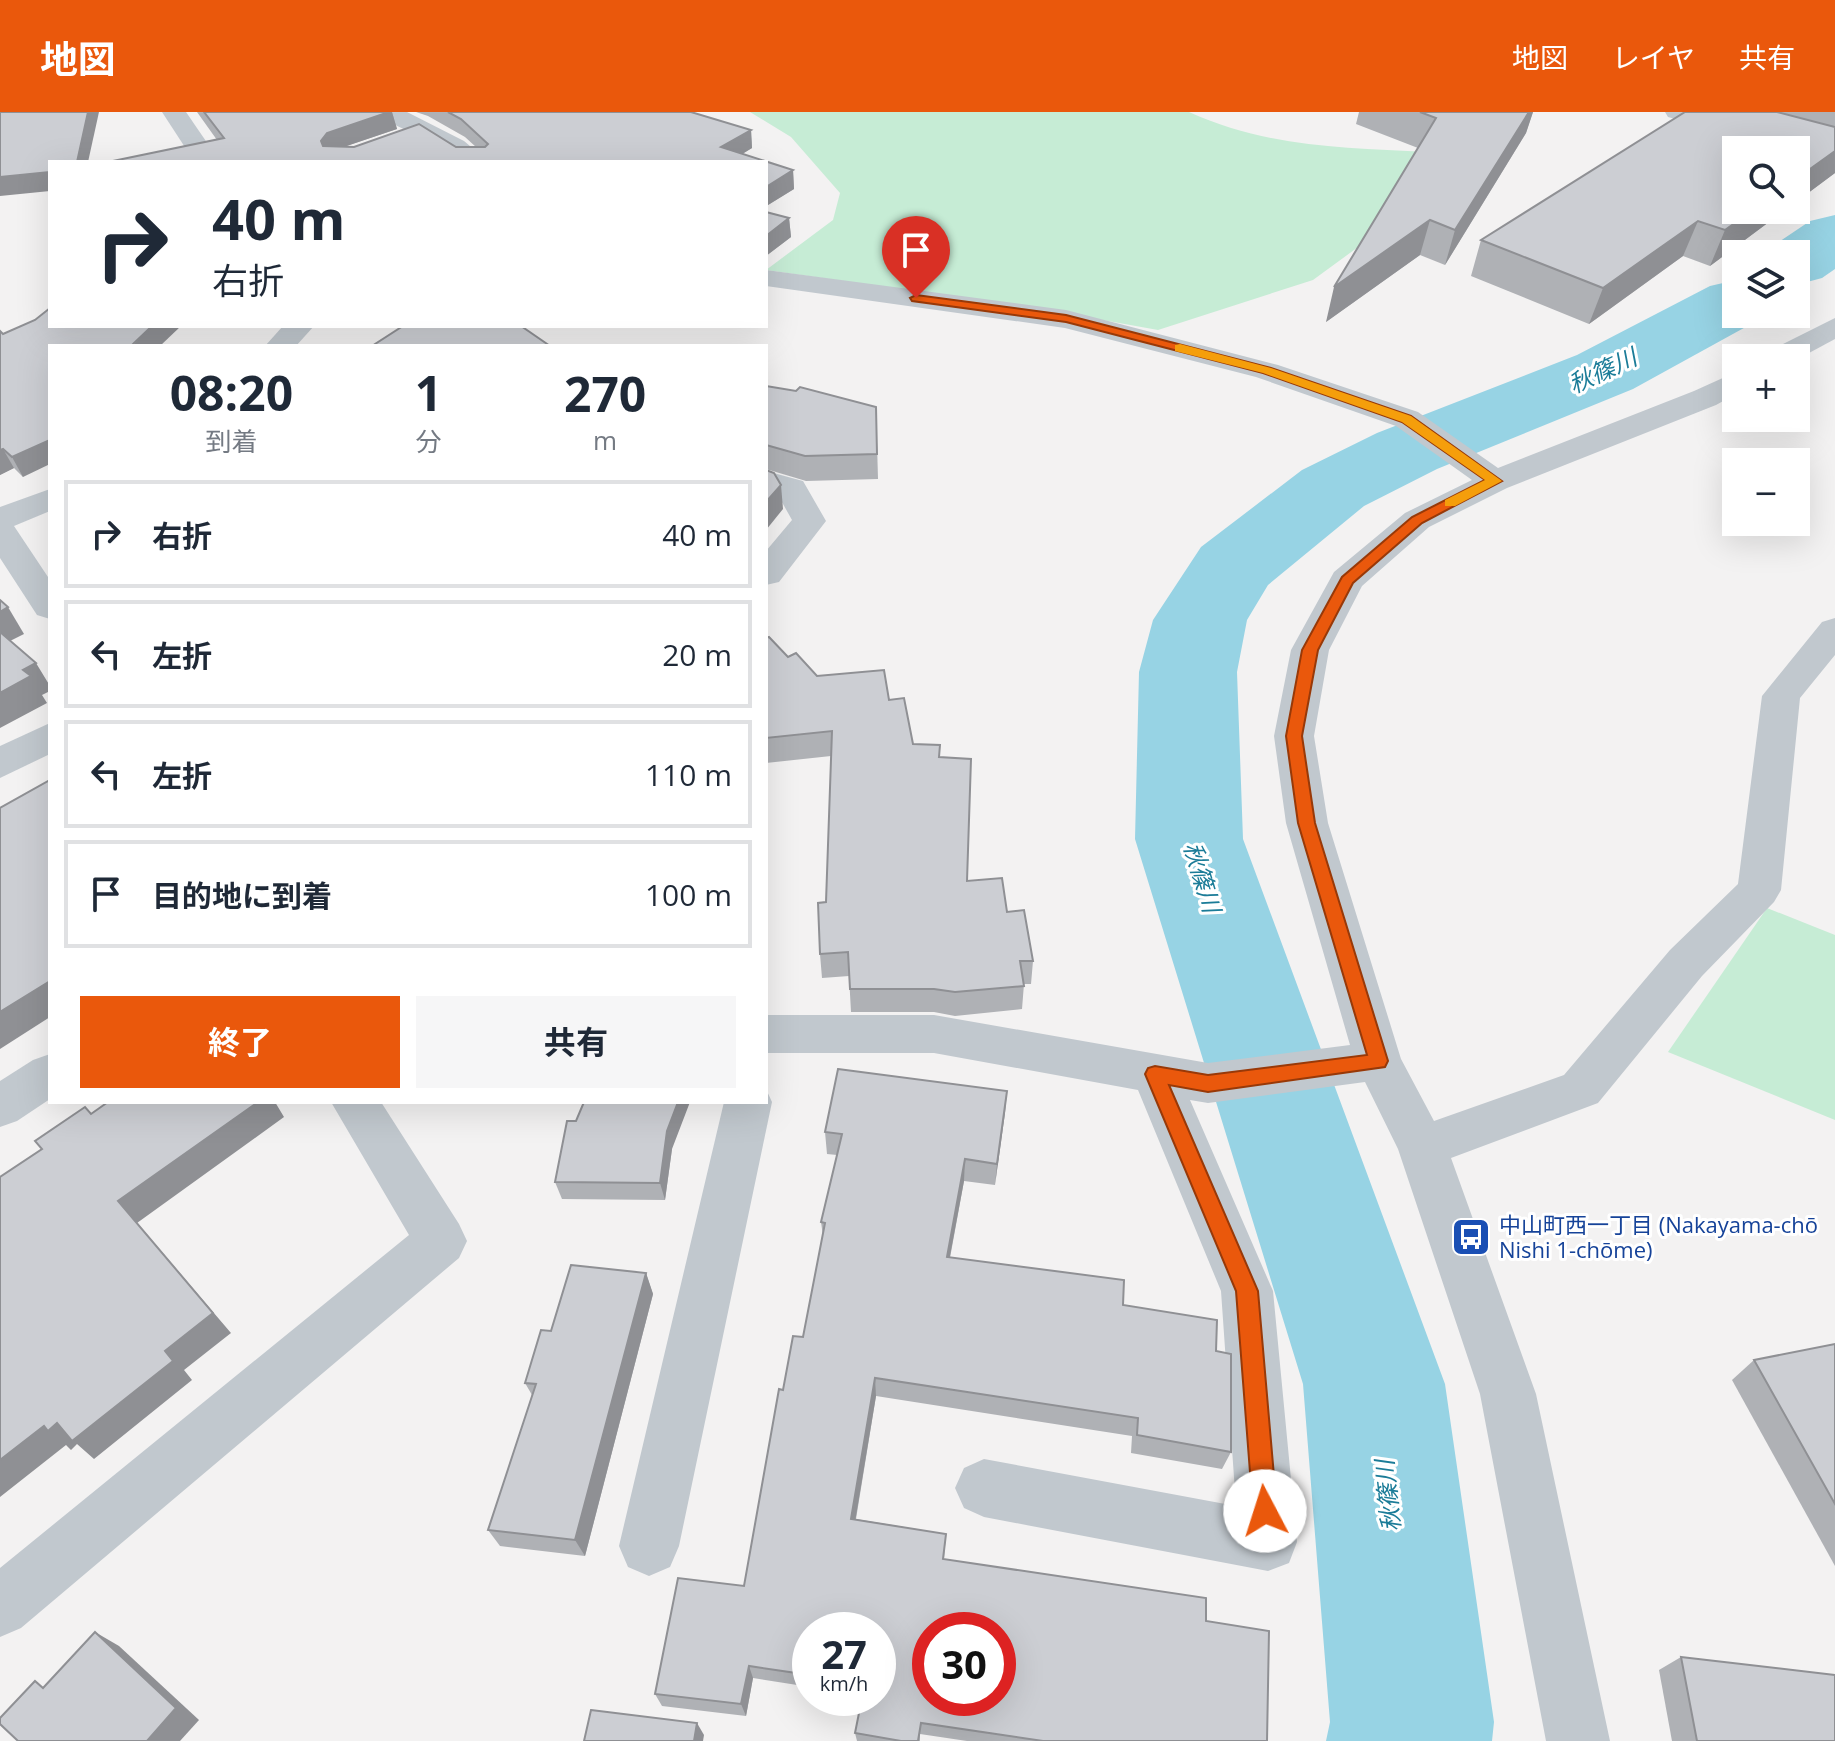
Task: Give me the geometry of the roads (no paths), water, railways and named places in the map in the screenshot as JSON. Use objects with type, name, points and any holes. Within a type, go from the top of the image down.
[{"type":"street","points":[[174,112],[199,150]]},
{"type":"street","points":[[387,112],[428,129],[459,147],[474,160]]},
{"type":"street","points":[[1677,112],[1835,155]]},
{"type":"street","points":[[399,139],[428,129]]},
{"type":"street","points":[[768,278],[1066,319],[1267,371],[1407,419],[1484,473]]},
{"type":"street","points":[[1804,344],[1835,327]]},
{"type":"street","points":[[282,344],[297,328]]},
{"type":"street","points":[[1578,1741],[1508,1394],[1422,1147],[1378,1061],[1307,823],[1294,736],[1310,650],[1347,580],[1417,520],[1484,473],[1705,398],[1722,389]]},
{"type":"street","points":[[768,482],[791,488],[809,521],[768,572]]},
{"type":"street","points":[[0,519],[48,500]]},
{"type":"street","points":[[0,531],[48,604]]},
{"type":"street","points":[[1422,1147],[1581,1089],[1686,963],[1759,890],[1781,696],[1835,630]]},
{"type":"street","points":[[0,764],[48,738]]},
{"type":"street","points":[[768,1034],[934,1034],[1208,1083],[1378,1061]]},
{"type":"street","points":[[984,1488],[1268,1542],[1247,1291],[1155,1074]]},
{"type":"street","points":[[0,1106],[48,1075]]},
{"type":"street","points":[[0,1607],[441,1241],[356,1104]]},
{"type":"street","points":[[649,1546],[748,1104]]},
{"type":"waterway","name":"秋篠川","points":[[1810,253],[1835,236]]},
{"type":"waterway","name":"秋篠川","points":[[1409,1741],[1412,1722],[1374,1384],[1189,839],[1188,672],[1200,620],[1233,567],[1333,488],[1407,451],[1605,372],[1722,309]]},
{"type":"place","name":"中山町西一丁目 (Nakayama-chō Nishi 1-chōme)","points":[[1471,1237]]}]
